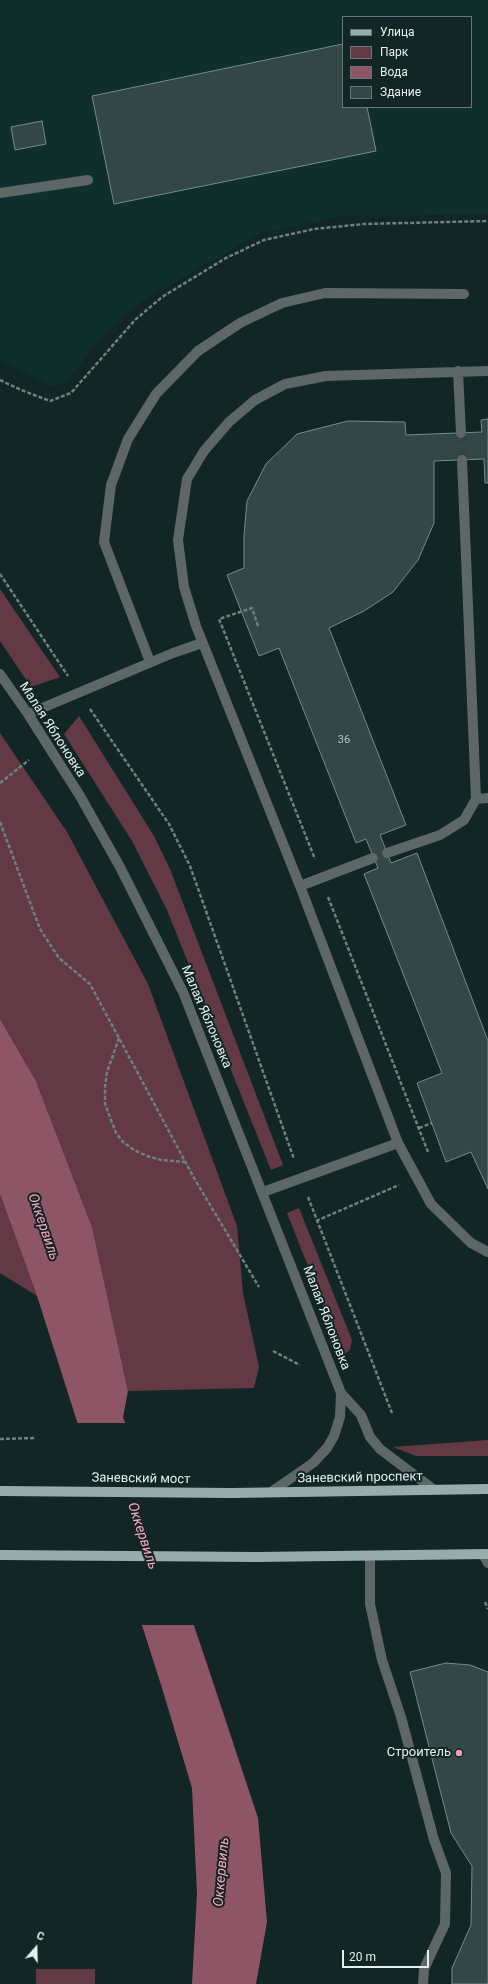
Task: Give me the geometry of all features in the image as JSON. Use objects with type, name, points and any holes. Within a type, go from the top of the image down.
[{"type":"main road","name":"Заневский проспект","points":[[232,1493],[488,1489]]},
{"type":"main road","name":"Заневский мост","points":[[0,1491],[232,1493]]},
{"type":"main road","points":[[0,1555],[68,1554],[257,1557],[485,1554]]},
{"type":"street","points":[[0,193],[88,180]]},
{"type":"street","points":[[150,662],[104,542],[112,485],[128,439],[156,394],[198,351],[240,323],[282,303],[325,293],[464,294]]},
{"type":"street","points":[[488,370],[326,376],[285,384],[255,400],[229,422],[204,451],[187,479],[178,540],[184,587],[202,643],[300,886],[398,1143],[431,1204],[471,1243],[488,1252]]},
{"type":"street","points":[[458,372],[461,433]]},
{"type":"street","points":[[387,853],[440,835],[464,820],[476,799],[462,460]]},
{"type":"street","points":[[28,714],[150,662],[202,643]]},
{"type":"street","name":"Малая Яблоновка","points":[[0,674],[28,714],[80,796],[120,867],[183,992],[341,1393],[360,1415],[370,1437],[380,1449],[434,1490]]},
{"type":"street","points":[[476,799],[488,798]]},
{"type":"street","points":[[300,886],[373,858]]},
{"type":"street","points":[[262,1192],[398,1143]]},
{"type":"street","name":"Малая Яблоновка","points":[[271,1492],[313,1463],[327,1448],[334,1436],[340,1417],[341,1393]]},
{"type":"street","points":[[485,1554],[488,1563]]},
{"type":"street","points":[[370,1556],[370,1604],[382,1660],[401,1717],[434,1840],[446,1873],[445,1924],[424,1969],[423,1984]]},
{"type":"path","points":[[0,380],[50,401],[71,393],[135,320],[162,297],[226,258],[264,240],[314,229],[364,224],[488,221]]},
{"type":"path","points":[[0,574],[169,824],[190,866],[316,1221],[392,1412]]},
{"type":"path","points":[[241,611],[252,608],[258,626]]},
{"type":"path","points":[[0,783],[29,760]]},
{"type":"path","points":[[0,822],[40,929],[59,958],[90,984],[216,1219],[259,1287]]},
{"type":"path","points":[[119,1038],[107,1072],[105,1087],[105,1104],[116,1133],[123,1142],[134,1150],[147,1156],[161,1160],[185,1162]]},
{"type":"path","points":[[419,1128],[432,1123]]},
{"type":"path","points":[[316,1221],[357,1203]]},
{"type":"path","points":[[273,1351],[300,1364]]},
{"type":"path","points":[[0,1439],[35,1438]]},
{"type":"path","points":[[485,1602],[488,1609]]},
{"type":"shaded area","points":[[0,0],[488,0],[488,214],[338,217],[260,233],[139,303],[97,343],[70,378],[54,387],[0,360]]},
{"type":"green space","points":[[0,589],[60,677],[31,687],[0,641]]},
{"type":"green space","points":[[79,716],[154,836],[170,869],[283,1165],[271,1170],[167,910],[132,841],[64,734]]},
{"type":"green space","points":[[0,733],[67,832],[148,984],[237,1226],[243,1293],[259,1367],[254,1388],[128,1391],[92,1227],[36,1081],[0,1019]]},
{"type":"green space","points":[[0,1194],[37,1296],[0,1273]]},
{"type":"green space","points":[[299,1208],[352,1340],[350,1350],[343,1355],[287,1213]]},
{"type":"green space","points":[[488,1440],[488,1456],[416,1456],[393,1447]]},
{"type":"green space","points":[[36,1969],[95,1969],[95,1984],[36,1984]]},
{"type":"water","name":"Оккервиль","points":[[0,1019],[36,1081],[92,1227],[128,1391],[123,1417],[258,1818],[267,1922],[256,1984],[192,1984],[197,1894],[192,1788],[162,1688],[37,1296],[0,1194]]},
{"type":"pier","points":[[76,1423],[127,1423],[196,1625],[140,1625]]},
{"type":"building","points":[[342,44],[342,108],[367,108],[376,151],[114,204],[92,96]]},
{"type":"building","points":[[42,121],[46,144],[15,150],[11,127]]},
{"type":"building","points":[[488,419],[488,483],[485,483],[484,459],[434,461],[434,523],[418,560],[393,592],[364,611],[329,628],[406,825],[380,835],[391,863],[417,853],[488,1041],[488,1189],[471,1152],[446,1162],[417,1083],[442,1073],[364,874],[378,868],[366,839],[356,843],[279,648],[259,656],[227,575],[244,568],[244,535],[247,501],[266,464],[297,434],[348,421],[405,422],[406,435],[482,432],[481,420]]},
{"type":"building","name":"Строитель","points":[[446,1663],[470,1665],[488,1672],[488,1984],[452,1984],[452,1968],[471,1925],[472,1866],[451,1833],[410,1672]]},
{"type":"tunnel","points":[[461,433],[462,460]]},
{"type":"place","name":"Строитель","points":[[459,1753]]}]
